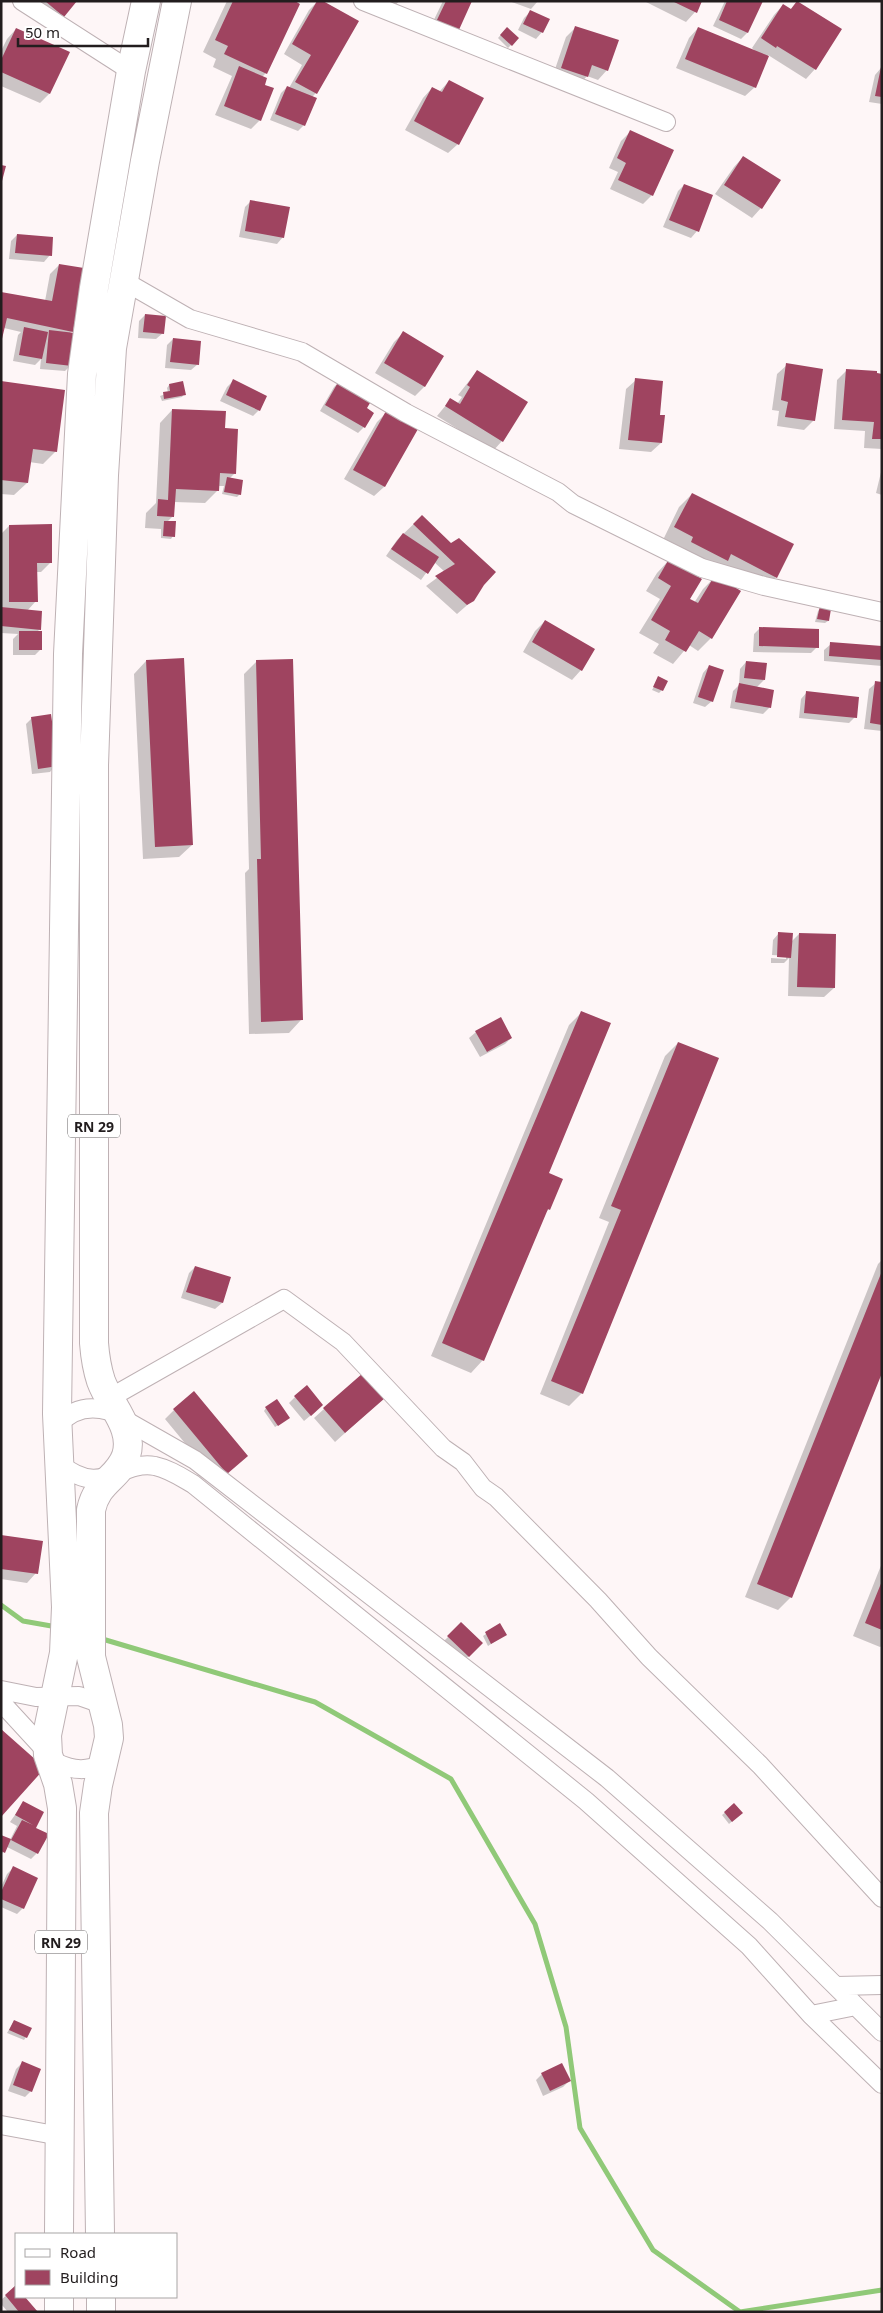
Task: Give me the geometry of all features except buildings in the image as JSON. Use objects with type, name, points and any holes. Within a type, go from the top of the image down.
[{"type":"highway","name":"RN 29","points":[[59,2233],[62,1808],[58,1784],[48,1754],[48,1724],[64,1653],[66,1607],[58,1425],[63,922],[68,664],[82,374],[94,288],[131,71],[146,1]]},
{"type":"highway","name":"RN 29","points":[[100,2233],[94,1813],[98,1785],[109,1738],[91,1657],[91,1510],[94,1497],[125,1458],[129,1441],[127,1430],[113,1408],[96,1362],[94,1343],[94,765],[104,484],[112,348],[177,1]]},
{"type":"highway","points":[[59,2298],[59,2312]]},
{"type":"highway","points":[[100,2298],[101,2312]]},
{"type":"street","points":[[22,1],[131,71]]},
{"type":"street","points":[[362,1],[666,122]]},
{"type":"street","points":[[124,281],[190,320],[302,352],[406,413],[558,492],[573,504],[702,568],[764,586],[882,612]]},
{"type":"street","points":[[58,1425],[72,1412],[91,1407],[110,1411],[284,1299],[343,1342],[443,1448],[463,1462],[483,1488],[496,1497],[598,1600],[649,1657],[760,1765],[882,1898]]},
{"type":"street","points":[[113,1408],[195,1460],[607,1778],[770,1920],[882,2032]]},
{"type":"street","points":[[60,1464],[69,1471],[84,1477],[101,1478],[133,1468],[154,1466],[175,1473],[193,1484],[586,1801],[749,1946],[811,2015],[882,2084]]},
{"type":"street","points":[[1,1690],[36,1697],[79,1696],[102,1704]]},
{"type":"street","points":[[1,1702],[57,1763],[68,1768],[81,1770],[104,1764]]},
{"type":"street","points":[[836,1986],[882,1985]]},
{"type":"street","points":[[811,2015],[856,2006]]},
{"type":"street","points":[[1,2126],[60,2136]]},
{"type":"waterway","points":[[1,1605],[23,1621],[57,1627]]},
{"type":"waterway","points":[[99,1638],[315,1702],[451,1779],[535,1924],[566,2027],[580,2128],[653,2250],[740,2312]]},
{"type":"waterway","points":[[740,2312],[882,2290]]}]
